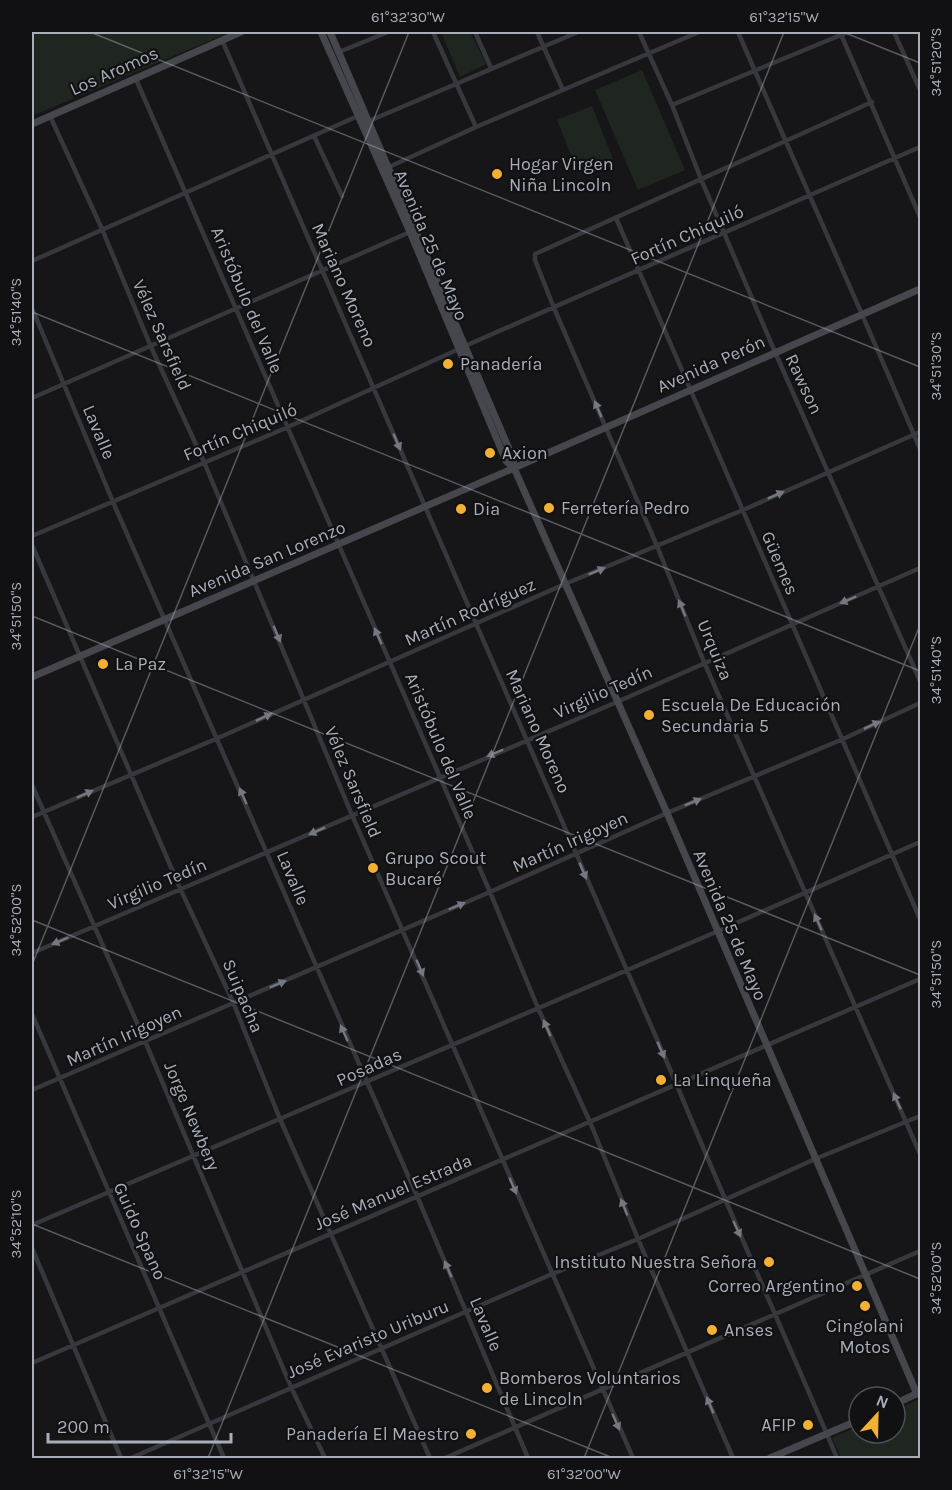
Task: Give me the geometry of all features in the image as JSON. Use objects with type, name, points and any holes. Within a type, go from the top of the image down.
[{"type":"main road","name":"Los Aromos","points":[[32,124],[242,32]]},
{"type":"main road","name":"Avenida 25 de Mayo","points":[[321,32],[362,115],[413,231],[506,461],[514,468],[667,813],[765,1045],[919,1393]]},
{"type":"main road","name":"Avenida 25 de Mayo","points":[[330,32],[362,115]]},
{"type":"main road","name":"Avenida 25 de Mayo","points":[[365,122],[389,167],[413,231]]},
{"type":"main road","name":"Avenida Perón","points":[[514,468],[921,289]]},
{"type":"main road","name":"Avenida San Lorenzo","points":[[32,677],[514,468]]},
{"type":"main road","points":[[770,1458],[847,1425]]},
{"type":"street","points":[[339,52],[388,32]]},
{"type":"street","points":[[433,32],[476,127]]},
{"type":"street","points":[[475,32],[491,68]]},
{"type":"street","points":[[537,32],[562,90]]},
{"type":"street","points":[[365,122],[577,32]]},
{"type":"street","name":"Rawson","points":[[639,32],[672,105],[775,352],[921,681]]},
{"type":"street","points":[[389,167],[476,127],[699,32]]},
{"type":"street","points":[[738,32],[921,449]]},
{"type":"street","points":[[672,105],[848,32]]},
{"type":"street","points":[[894,32],[921,90]]},
{"type":"street","points":[[841,33],[921,217]]},
{"type":"street","name":"Mariano Moreno","points":[[222,40],[837,1458]]},
{"type":"street","name":"Aristóbulo del Valle","points":[[135,78],[490,892],[538,1008],[590,1122],[733,1458]]},
{"type":"street","points":[[616,218],[872,102]]},
{"type":"street","points":[[32,261],[362,115]]},
{"type":"street","name":"Vélez Sarsfield","points":[[50,116],[204,462],[352,815],[633,1458]]},
{"type":"street","points":[[314,136],[342,196]]},
{"type":"street","name":"Fortín Chiquiló","points":[[32,536],[288,426],[921,147]]},
{"type":"street","name":"Urquiza","points":[[616,218],[535,254],[535,260],[704,662],[921,1154]]},
{"type":"street","name":"Güemes","points":[[616,218],[921,919]]},
{"type":"street","points":[[32,398],[413,231]]},
{"type":"street","name":"Lavalle","points":[[32,308],[113,502],[268,852],[528,1458]]},
{"type":"street","name":"Martín Rodríguez","points":[[32,817],[218,738],[565,584],[743,510],[921,432]]},
{"type":"street","name":"Suipacha","points":[[32,545],[180,888],[232,1002],[330,1234],[430,1458]]},
{"type":"street","name":"Virgilio Tedín","points":[[32,953],[617,702],[921,568]]},
{"type":"street","name":"Martín Irigoyen","points":[[32,1090],[667,813],[756,777],[921,703]]},
{"type":"street","name":"Jorge Newbery","points":[[32,784],[195,1156],[291,1387],[325,1458]]},
{"type":"street","name":"Posadas","points":[[32,1225],[921,842]]},
{"type":"street","name":"José Manuel Estrada","points":[[32,1363],[921,979]]},
{"type":"street","name":"Guido Spano","points":[[32,1014],[224,1458]]},
{"type":"street","name":"José Evaristo Uriburu","points":[[130,1458],[552,1274],[638,1239],[815,1159],[921,1116]]},
{"type":"street","points":[[32,1248],[121,1458]]},
{"type":"street","points":[[445,1458],[921,1251]]},
{"type":"shaded area","points":[[32,32],[230,32],[32,116]]},
{"type":"shaded area","points":[[441,32],[470,32],[486,64],[460,77]]},
{"type":"shaded area","points":[[642,70],[685,170],[638,190],[595,90]]},
{"type":"shaded area","points":[[592,106],[613,159],[578,173],[557,120]]},
{"type":"shaded area","points":[[920,1399],[920,1458],[841,1458],[832,1438],[847,1431],[847,1445],[907,1445],[907,1405]]},
{"type":"place","name":"Hogar Virgen Niña Lincoln","points":[[497,174]]},
{"type":"place","name":"Panadería","points":[[448,364]]},
{"type":"place","name":"Axion","points":[[490,453]]},
{"type":"place","name":"Ferretería Pedro","points":[[549,508]]},
{"type":"place","name":"Dia","points":[[461,509]]},
{"type":"place","name":"La Paz","points":[[103,664]]},
{"type":"place","name":"Escuela De Educación Secundaria 5","points":[[649,715]]},
{"type":"place","name":"Grupo Scout Bucaré","points":[[373,868]]},
{"type":"place","name":"La Linqueña","points":[[661,1080]]},
{"type":"place","name":"Instituto Nuestra Señora","points":[[769,1262]]},
{"type":"place","name":"Correo Argentino","points":[[857,1286]]},
{"type":"place","name":"Cingolani Motos","points":[[865,1306]]},
{"type":"place","name":"Anses","points":[[712,1330]]},
{"type":"place","name":"Bomberos Voluntarios de Lincoln","points":[[487,1388]]},
{"type":"place","name":"AFIP","points":[[808,1425]]},
{"type":"place","name":"Panadería El Maestro","points":[[471,1434]]}]
